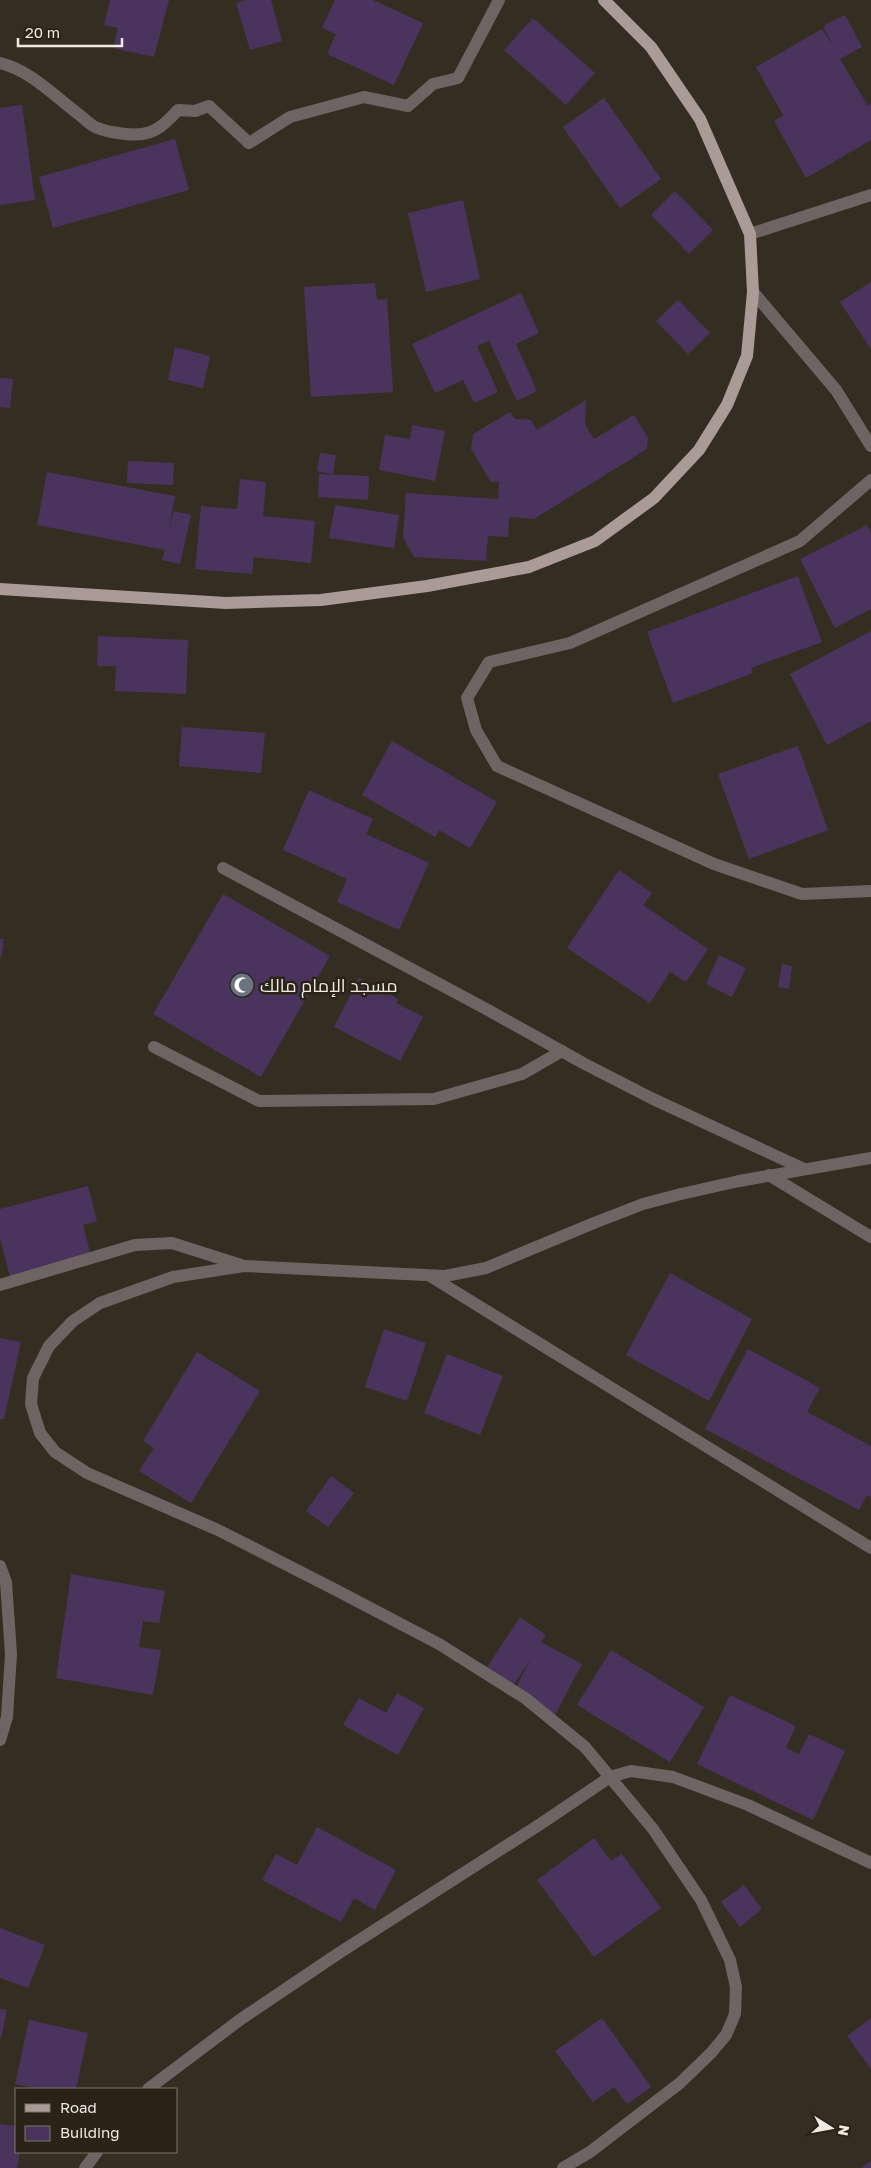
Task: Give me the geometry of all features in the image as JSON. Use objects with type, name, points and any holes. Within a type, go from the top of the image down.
[{"type":"main road","points":[[0,589],[226,603],[321,600],[427,586],[529,567],[595,540],[654,498],[699,450],[727,405],[746,356],[753,292],[750,234],[700,119],[651,48],[604,0]]},
{"type":"street","points":[[0,63],[18,70],[39,82],[95,127],[116,133],[136,135],[155,131],[165,125],[178,110],[195,111],[209,106],[249,143],[290,117],[364,97],[408,106],[433,84],[458,78],[499,0]]},
{"type":"street","points":[[750,234],[871,195]]},
{"type":"street","points":[[753,292],[836,390],[871,446]]},
{"type":"street","points":[[871,480],[800,541],[570,643],[489,662],[467,698],[476,730],[497,766],[714,864],[802,894],[871,891]]},
{"type":"street","points":[[223,868],[651,1098],[804,1169]]},
{"type":"street","points":[[154,1047],[260,1101],[434,1099],[522,1074],[562,1051]]},
{"type":"street","points":[[563,2168],[590,2152],[680,2083],[711,2053],[726,2035],[734,2014],[736,1987],[730,1960],[701,1900],[653,1830],[585,1747],[525,1698],[439,1644],[218,1530],[87,1473],[55,1452],[40,1433],[31,1404],[33,1378],[49,1346],[73,1321],[100,1303],[173,1277],[244,1266],[358,1270],[445,1276],[486,1268],[644,1204],[769,1175],[871,1158]]},
{"type":"street","points":[[769,1175],[871,1237]]},
{"type":"street","points":[[0,1286],[135,1245],[172,1243],[244,1266]]},
{"type":"street","points":[[430,1276],[871,1548]]},
{"type":"street","points":[[0,1566],[6,1582],[11,1654],[7,1717],[0,1740]]},
{"type":"street","points":[[149,2088],[257,2008],[610,1777],[631,1771],[673,1777],[748,1805],[871,1863]]},
{"type":"street","points":[[86,2168],[95,2153]]},
{"type":"building","points":[[110,0],[169,0],[154,57],[113,48],[118,28],[104,25]]},
{"type":"building","points":[[245,0],[271,0],[282,41],[250,50],[236,3]]},
{"type":"building","points":[[335,0],[373,0],[423,23],[394,85],[327,54],[336,34],[322,28]]},
{"type":"building","points":[[845,15],[862,47],[840,59],[868,106],[871,103],[871,140],[806,178],[774,121],[783,115],[756,67],[822,29],[833,46],[823,26]]},
{"type":"building","points":[[533,18],[595,73],[566,105],[504,50]]},
{"type":"building","points":[[604,98],[661,179],[620,208],[563,127]]},
{"type":"building","points":[[22,105],[35,200],[0,205],[0,108]]},
{"type":"building","points":[[175,139],[189,190],[53,228],[39,177]]},
{"type":"building","points":[[675,191],[713,230],[689,254],[651,215]]},
{"type":"building","points":[[463,200],[480,279],[426,292],[408,213]]},
{"type":"building","points":[[871,282],[871,349],[840,302]]},
{"type":"building","points":[[375,283],[377,300],[387,299],[393,392],[311,397],[304,287]]},
{"type":"building","points":[[521,293],[539,333],[516,344],[537,391],[517,401],[489,341],[477,346],[498,392],[474,403],[463,380],[435,393],[412,344]]},
{"type":"building","points":[[678,300],[710,333],[688,354],[656,321]]},
{"type":"building","points":[[175,347],[210,356],[203,388],[168,380]]},
{"type":"building","points":[[0,378],[13,379],[10,408],[0,407]]},
{"type":"building","points":[[586,400],[585,424],[594,439],[634,415],[648,438],[647,449],[534,519],[509,517],[508,537],[488,536],[486,561],[414,557],[403,538],[406,493],[498,499],[499,482],[491,482],[471,449],[473,434],[510,412],[515,419],[531,420],[537,430]]},
{"type":"building","points":[[412,425],[445,431],[435,481],[379,470],[385,435],[410,439]]},
{"type":"building","points":[[320,453],[336,455],[333,474],[317,471]]},
{"type":"building","points":[[128,461],[174,463],[173,485],[127,483]]},
{"type":"building","points":[[47,472],[175,496],[169,527],[174,511],[191,515],[180,564],[162,560],[165,550],[37,525]]},
{"type":"building","points":[[319,474],[369,476],[368,500],[318,497]]},
{"type":"building","points":[[240,479],[266,482],[263,516],[315,521],[311,563],[254,557],[252,574],[195,569],[201,506],[237,509]]},
{"type":"building","points":[[335,505],[399,515],[394,548],[329,538]]},
{"type":"building","points":[[867,525],[871,534],[871,609],[835,628],[800,559]]},
{"type":"building","points":[[798,576],[822,642],[751,668],[753,673],[673,703],[647,632]]},
{"type":"building","points":[[871,631],[871,721],[827,745],[790,674]]},
{"type":"building","points":[[98,636],[188,640],[186,694],[115,691],[116,666],[97,666]]},
{"type":"building","points":[[182,727],[265,733],[261,773],[179,766]]},
{"type":"building","points":[[392,741],[497,802],[470,848],[439,830],[435,837],[362,795]]},
{"type":"building","points":[[798,746],[828,830],[749,859],[718,774]]},
{"type":"building","points":[[309,790],[373,819],[366,834],[429,863],[399,930],[337,902],[347,879],[283,850]]},
{"type":"building","points":[[619,870],[652,893],[643,905],[708,949],[686,982],[670,972],[650,1003],[567,948]]},
{"type":"building","name":"مسجد الإمام مالك","points":[[223,894],[330,956],[261,1077],[153,1014]]},
{"type":"building","points":[[0,939],[4,939],[1,958],[0,957]]},
{"type":"building","points":[[719,955],[746,968],[732,997],[706,984]]},
{"type":"building","points":[[782,964],[792,966],[789,989],[778,987]]},
{"type":"building","points":[[359,978],[398,999],[396,1003],[423,1017],[400,1061],[334,1027]]},
{"type":"building","points":[[88,1186],[97,1221],[83,1225],[92,1260],[11,1281],[0,1237],[0,1209]]},
{"type":"building","points":[[670,1273],[752,1319],[709,1401],[626,1355]]},
{"type":"building","points":[[384,1329],[426,1343],[407,1401],[365,1387]]},
{"type":"building","points":[[0,1338],[21,1342],[4,1419],[0,1419]]},
{"type":"building","points":[[748,1349],[820,1388],[807,1412],[871,1446],[871,1497],[867,1495],[859,1510],[705,1429]]},
{"type":"building","points":[[197,1352],[260,1391],[191,1503],[139,1471],[154,1448],[143,1441]]},
{"type":"building","points":[[447,1354],[503,1376],[480,1435],[424,1413]]},
{"type":"building","points":[[331,1476],[354,1493],[328,1527],[306,1511]]},
{"type":"building","points":[[71,1574],[165,1591],[159,1623],[143,1621],[139,1647],[161,1650],[153,1695],[56,1678]]},
{"type":"building","points":[[520,1617],[546,1635],[541,1642],[582,1664],[554,1717],[512,1695],[531,1659],[512,1687],[485,1670]]},
{"type":"building","points":[[611,1650],[704,1707],[670,1762],[577,1705]]},
{"type":"building","points":[[397,1693],[424,1708],[398,1755],[343,1725],[359,1698],[386,1713]]},
{"type":"building","points":[[730,1695],[796,1726],[786,1748],[799,1754],[809,1734],[845,1751],[813,1820],[697,1764]]},
{"type":"building","points":[[317,1827],[396,1870],[375,1910],[354,1898],[341,1922],[262,1880],[276,1854],[297,1865]]},
{"type":"building","points":[[594,1838],[611,1861],[622,1854],[661,1908],[594,1957],[537,1880]]},
{"type":"building","points":[[744,1885],[762,1909],[740,1927],[721,1902]]},
{"type":"building","points":[[0,1928],[45,1945],[28,1988],[0,1978]]},
{"type":"building","points":[[0,2009],[7,2010],[1,2038],[0,2038]]},
{"type":"building","points":[[602,2018],[651,2087],[627,2104],[614,2087],[593,2102],[555,2051]]},
{"type":"building","points":[[871,2018],[871,2069],[847,2036]]},
{"type":"building","points":[[29,2020],[88,2033],[76,2088],[36,2088],[15,2084]]},
{"type":"building","points":[[0,2124],[15,2126],[15,2153],[20,2153],[17,2168],[0,2168]]},
{"type":"building","points":[[871,2161],[871,2168],[861,2168]]},
{"type":"place","name":"مسجد الإمام مالك","points":[[242,985]]}]
